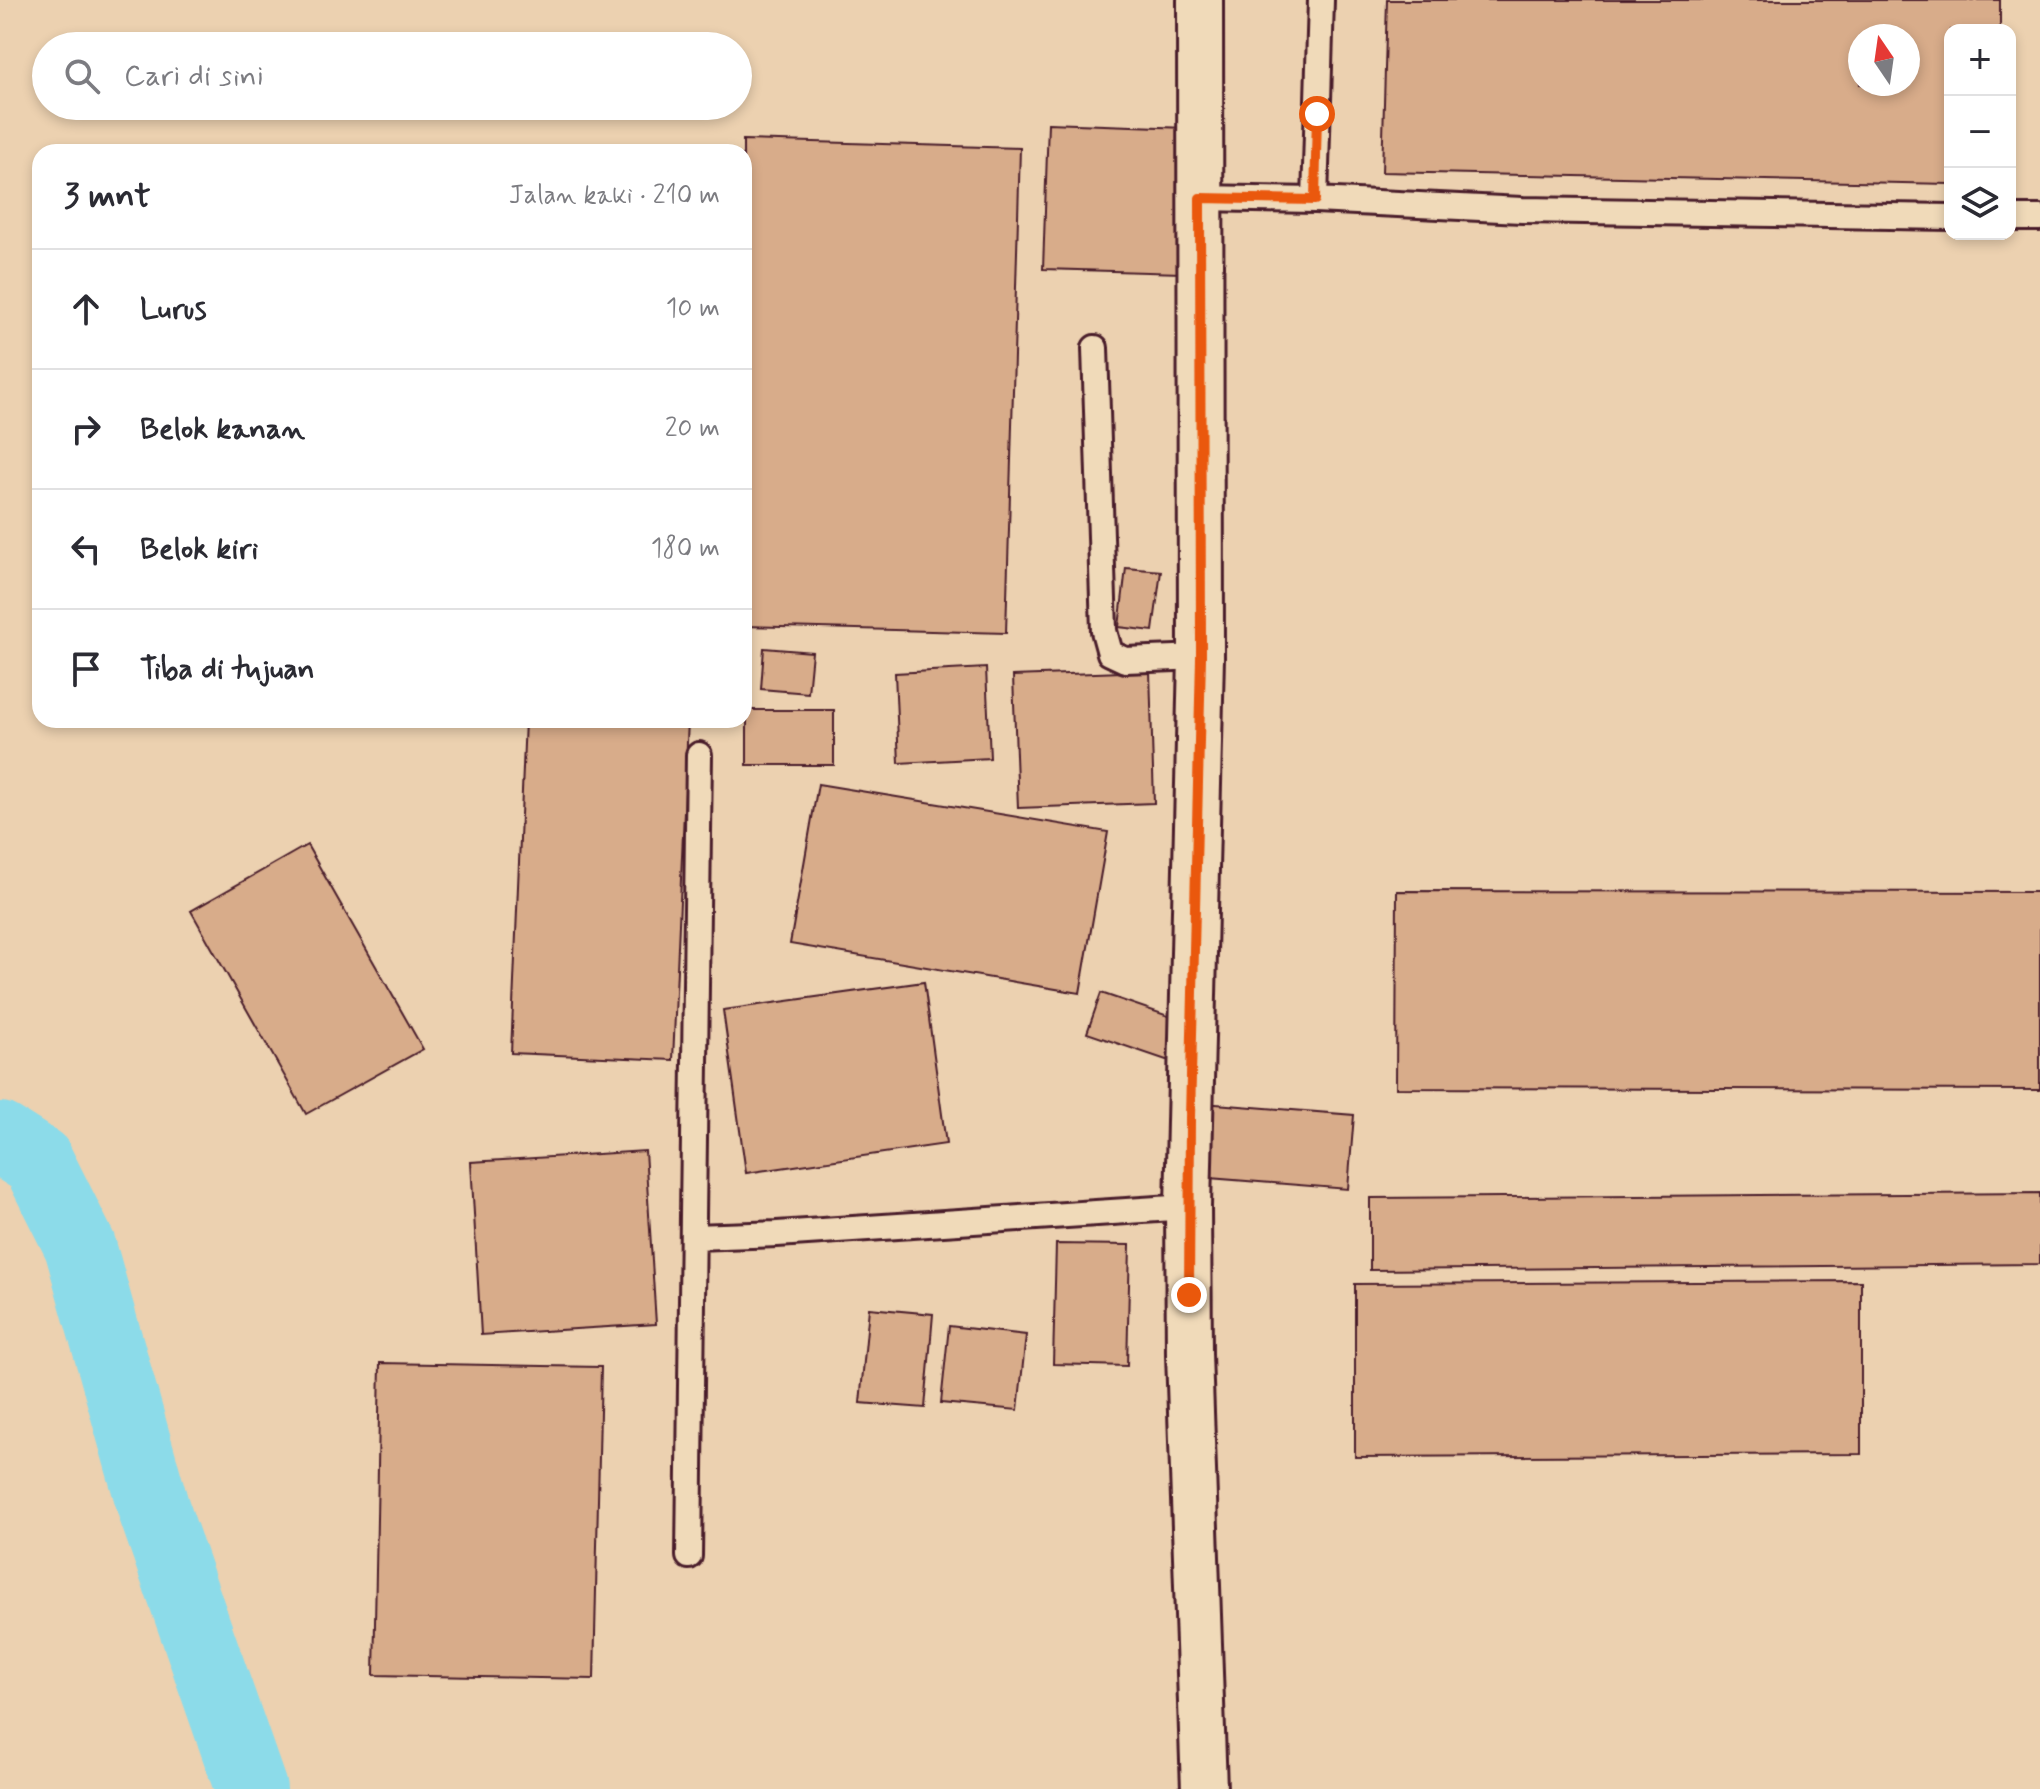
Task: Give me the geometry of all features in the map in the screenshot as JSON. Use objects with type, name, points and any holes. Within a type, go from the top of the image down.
[{"type":"street","points":[[1200,0],[1201,657],[1188,1207],[1190,1370],[1204,1789]]},
{"type":"lane","points":[[1315,200],[1321,0]]},
{"type":"lane","points":[[1200,198],[1522,210],[1944,217]]},
{"type":"lane","points":[[2016,218],[2040,218]]},
{"type":"lane","points":[[1095,348],[1107,647],[1110,653],[1125,660],[1201,657]]},
{"type":"lane","points":[[689,1556],[699,755]]},
{"type":"lane","points":[[694,1237],[1188,1207]]},
{"type":"building","points":[[1387,0],[2000,0],[2000,24],[1944,24],[1944,184],[1382,172]]},
{"type":"building","points":[[1048,123],[1187,128],[1182,273],[1043,269]]},
{"type":"building","points":[[743,140],[1020,148],[1006,633],[752,626],[752,144],[743,144]]},
{"type":"building","points":[[1126,568],[1161,571],[1153,631],[1119,627]]},
{"type":"building","points":[[764,648],[812,652],[808,693],[761,689]]},
{"type":"building","points":[[986,668],[990,758],[899,763],[895,673]]},
{"type":"building","points":[[1150,671],[1154,803],[1018,808],[1013,676]]},
{"type":"building","points":[[752,710],[834,710],[834,765],[747,765],[747,728],[752,728]]},
{"type":"building","points":[[525,728],[688,728],[673,1060],[511,1053]]},
{"type":"building","points":[[818,784],[1108,832],[1080,993],[790,944]]},
{"type":"building","points":[[307,845],[423,1049],[306,1114],[191,911]]},
{"type":"building","points":[[1397,891],[2040,892],[2040,1090],[1396,1088]]},
{"type":"building","points":[[924,982],[946,1144],[746,1173],[723,1010]]},
{"type":"building","points":[[1101,993],[1186,1022],[1172,1062],[1087,1033]]},
{"type":"building","points":[[1203,1103],[1354,1115],[1348,1189],[1197,1177]]},
{"type":"building","points":[[645,1151],[656,1324],[481,1335],[471,1162]]},
{"type":"building","points":[[2040,1193],[2040,1264],[1370,1270],[1370,1198]]},
{"type":"building","points":[[1056,1244],[1130,1245],[1127,1366],[1053,1364]]},
{"type":"building","points":[[1861,1281],[1861,1454],[1355,1457],[1355,1284]]},
{"type":"building","points":[[869,1308],[933,1314],[925,1408],[860,1403]]},
{"type":"building","points":[[949,1326],[1026,1335],[1018,1410],[941,1403]]},
{"type":"building","points":[[380,1363],[601,1367],[594,1679],[374,1675]]},
{"type":"waterway","points":[[0,1138],[38,1162],[80,1246],[154,1510],[251,1789]]},
{"type":"route","points":[[1189,1295],[1188,1207],[1201,657],[1200,198],[1315,200],[1317,114]]}]
